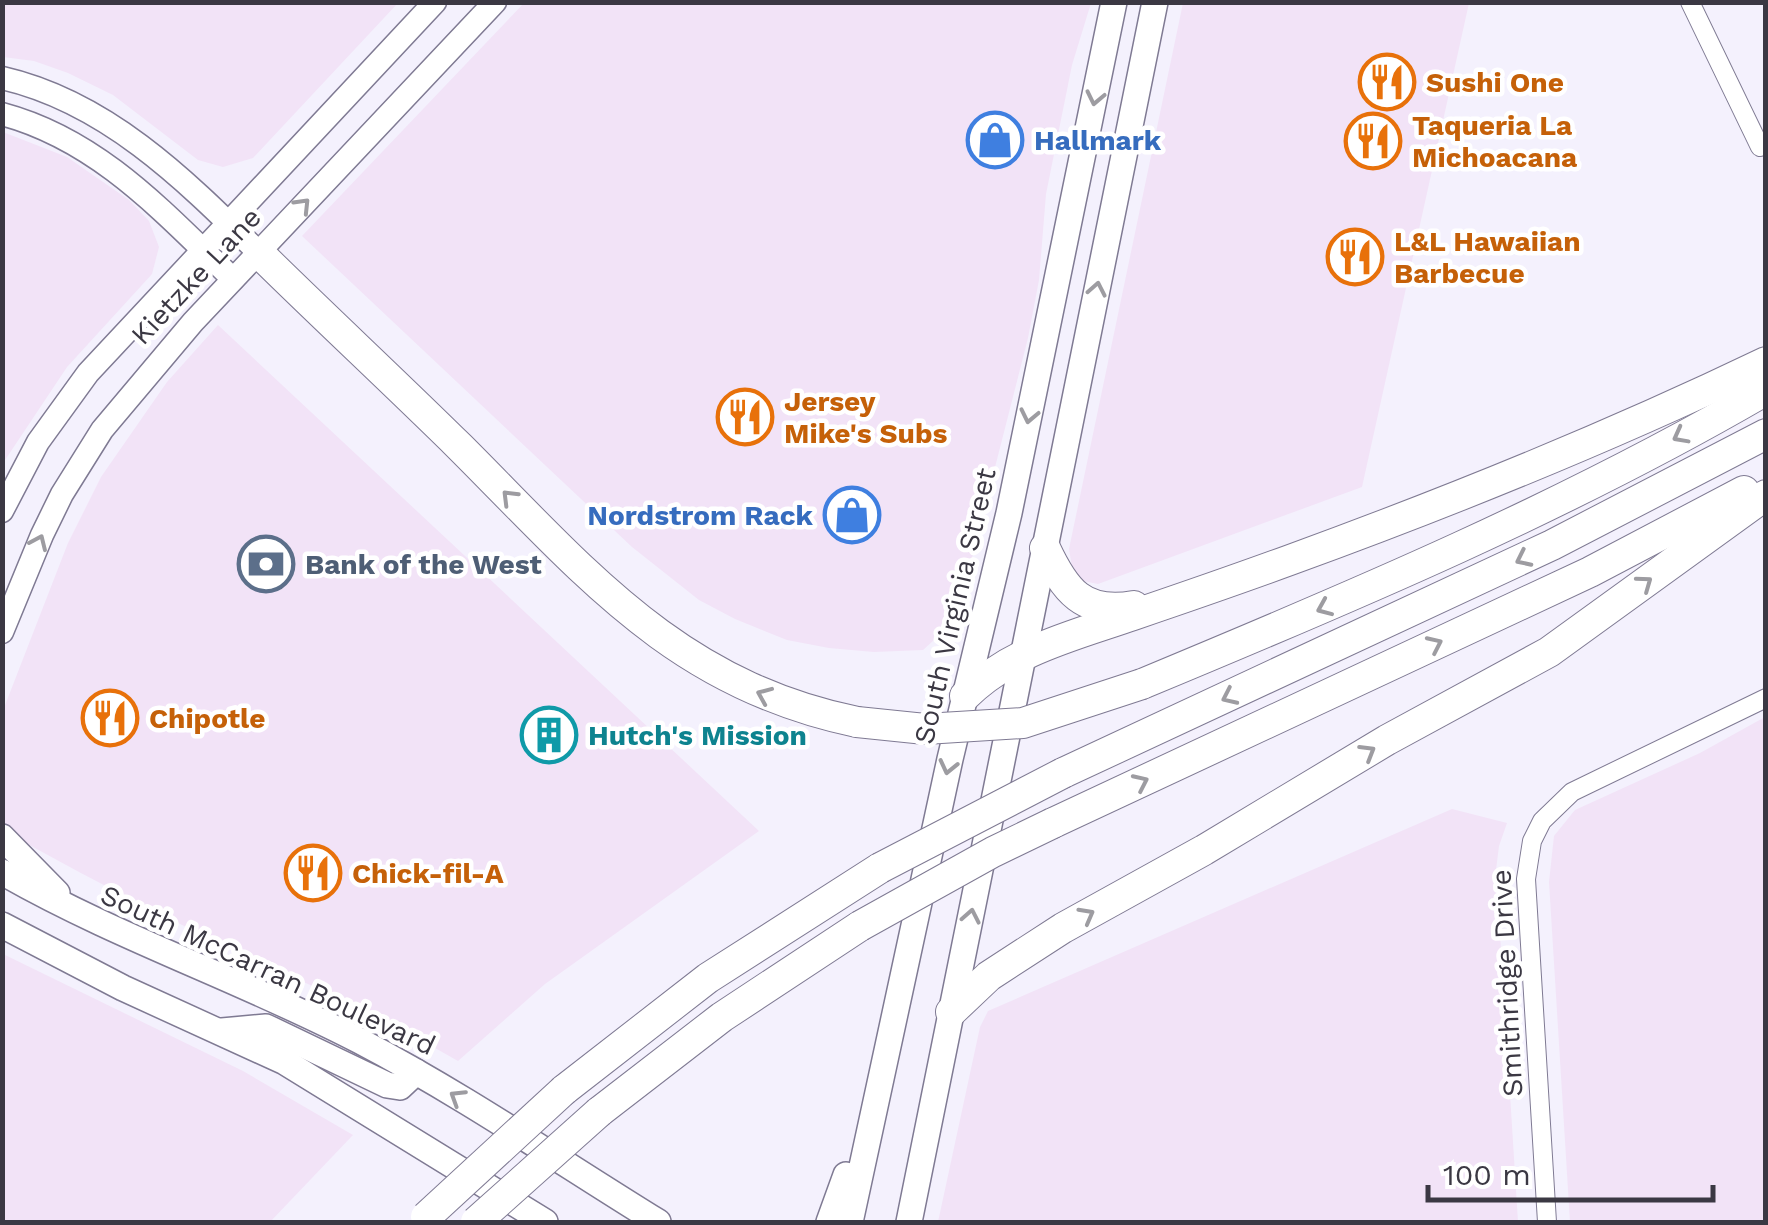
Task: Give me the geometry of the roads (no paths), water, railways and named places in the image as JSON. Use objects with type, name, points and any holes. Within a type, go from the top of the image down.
[{"type":"highway","points":[[258,252],[582,570],[677,650],[760,694],[795,707],[857,722],[925,729],[1023,723],[1142,684],[1414,569],[1590,484],[1766,390]]},
{"type":"highway","points":[[965,696],[992,672],[1024,653],[1564,456],[1766,362]]},
{"type":"highway","points":[[422,1221],[564,1090],[708,978],[880,868],[1063,773],[1487,576],[1766,434]]},
{"type":"highway","points":[[476,1222],[600,1112],[722,1017],[860,926],[992,852],[1590,572],[1766,479]]},
{"type":"highway","points":[[952,1012],[989,976],[1064,928],[1204,850],[1387,740],[1549,652],[1766,494]]},
{"type":"highway","points":[[1045,548],[1062,582],[1088,604],[1123,608],[1186,597]]},
{"type":"main road","name":"Kietzke Lane","points":[[2,511],[60,409],[112,346],[435,2]]},
{"type":"main road","name":"Kietzke Lane","points":[[2,632],[42,535],[87,451],[158,359],[495,2]]},
{"type":"main road","name":"South Virginia Street","points":[[850,1222],[1009,513],[1114,2]]},
{"type":"main road","points":[[908,1222],[1155,2]]},
{"type":"main road","points":[[2,78],[50,93],[110,124],[172,172],[258,252]]},
{"type":"main road","points":[[2,114],[25,120],[85,148],[132,183],[233,279]]},
{"type":"main road","points":[[1066,239],[1106,248]]},
{"type":"main road","points":[[2,838],[74,912]]},
{"type":"main road","name":"South McCarran Boulevard","points":[[2,872],[74,912],[312,1018],[416,1072],[658,1222]]},
{"type":"main road","points":[[9,931],[300,1070],[545,1222]]},
{"type":"main road","points":[[222,1030],[266,1027],[387,1085],[400,1087],[416,1072]]},
{"type":"main road","points":[[829,1222],[882,1066]]},
{"type":"main road","points":[[628,1204],[671,1222]]},
{"type":"street","points":[[1690,2],[1760,147],[1766,144]]},
{"type":"street","name":"Smithridge Drive","points":[[1547,1222],[1526,879],[1532,841],[1542,821],[1572,792],[1766,698]]},
{"type":"place","name":"Sushi One","points":[[1387,82]]},
{"type":"place","name":"Hallmark","points":[[995,140]]},
{"type":"place","name":"Taqueria La Michoacana","points":[[1373,141]]},
{"type":"place","name":"L&L Hawaiian Barbecue","points":[[1355,257]]},
{"type":"place","name":"Jersey Mike's Subs","points":[[745,417]]},
{"type":"place","name":"Nordstrom Rack","points":[[852,515]]},
{"type":"place","name":"Bank of the West","points":[[266,564]]},
{"type":"place","name":"Chipotle","points":[[110,718]]},
{"type":"place","name":"Hutch's Mission","points":[[549,735]]},
{"type":"place","name":"Chick-fil-A","points":[[313,873]]}]
